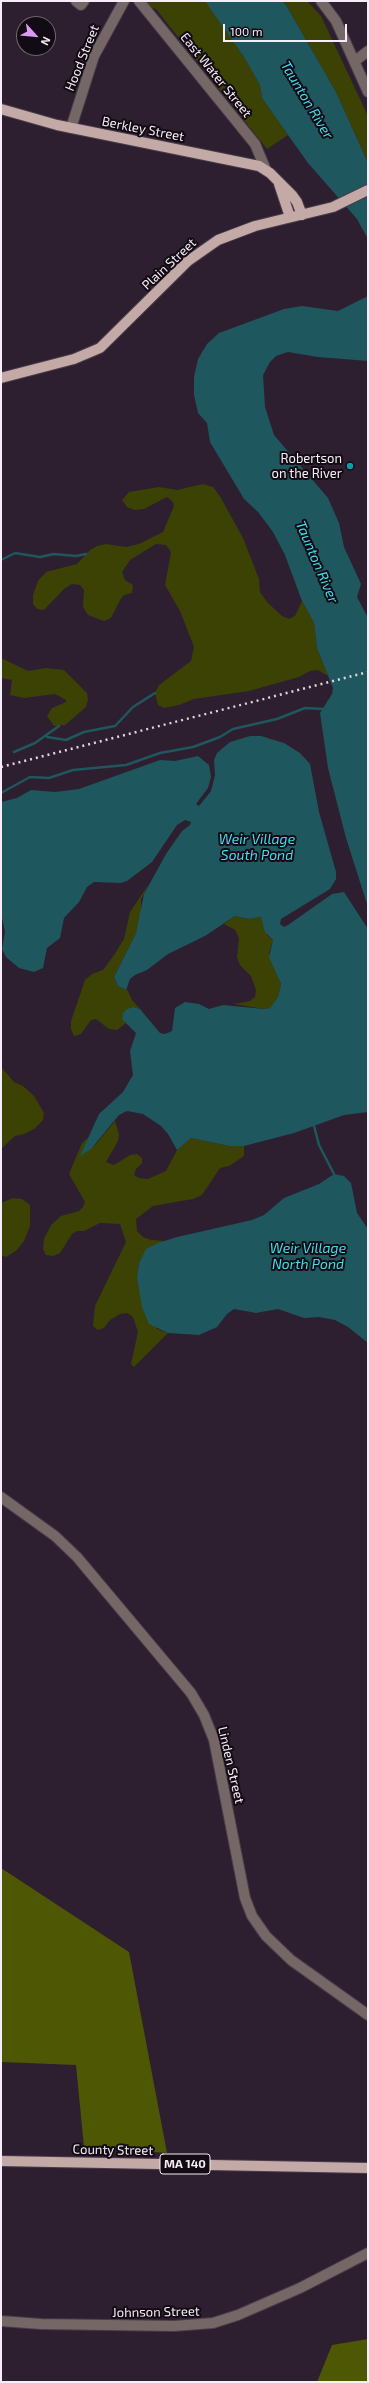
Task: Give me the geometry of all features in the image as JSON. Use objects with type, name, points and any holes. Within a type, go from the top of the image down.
[{"type":"main road","name":"Berkley Street","points":[[1,109],[71,128],[244,162],[266,170],[276,179]]},
{"type":"main road","points":[[276,179],[295,198],[302,215]]},
{"type":"main road","points":[[276,179],[290,217]]},
{"type":"main road","name":"Plain Street","points":[[1,378],[59,364],[91,353],[108,342],[179,269],[203,250],[236,232],[339,204],[368,190]]},
{"type":"main road","name":"County Street","points":[[1,2161],[368,2168]]},
{"type":"street","points":[[76,1],[81,5],[84,1]]},
{"type":"street","name":"Hood Street","points":[[71,128],[94,56],[124,1]]},
{"type":"street","name":"East Water Street","points":[[138,1],[255,144],[266,170]]},
{"type":"street","points":[[321,1],[336,21],[368,92]]},
{"type":"street","points":[[355,61],[368,51]]},
{"type":"street","name":"Linden Street","points":[[1,1497],[55,1536],[77,1557],[191,1693],[204,1715],[214,1740],[245,1898],[252,1916],[266,1936],[291,1960],[368,2015]]},
{"type":"street","name":"Johnson Street","points":[[1,2321],[42,2324],[174,2326],[213,2323],[238,2315],[300,2288],[368,2253]]},
{"type":"green space","points":[[145,1],[205,1],[244,57],[260,85],[262,98],[288,135],[267,149],[156,9],[150,7]]},
{"type":"green space","points":[[282,1],[307,1],[321,16],[368,116],[368,163],[336,92],[286,5]]},
{"type":"green space","points":[[203,484],[213,487],[221,498],[243,538],[259,579],[260,592],[267,602],[282,616],[289,619],[295,616],[302,601],[314,623],[317,648],[328,676],[318,670],[310,671],[299,677],[249,691],[194,699],[179,705],[164,708],[158,705],[155,693],[159,685],[191,661],[194,647],[180,611],[165,585],[171,552],[166,545],[156,544],[130,560],[122,572],[125,580],[133,585],[132,593],[124,595],[111,618],[104,621],[88,615],[83,607],[84,590],[80,585],[72,584],[64,589],[44,610],[37,609],[33,604],[33,595],[38,581],[46,572],[77,564],[90,550],[97,546],[106,544],[126,547],[139,544],[163,532],[174,506],[173,502],[167,497],[144,509],[135,510],[127,507],[122,500],[129,492],[159,487],[177,490]]},
{"type":"green space","points":[[1,658],[28,671],[46,668],[64,670],[87,693],[88,700],[86,707],[65,725],[54,726],[47,716],[52,708],[66,702],[66,700],[55,694],[24,698],[10,695],[12,680],[1,678]]},
{"type":"green space","points":[[148,885],[141,900],[141,916],[136,933],[114,977],[118,986],[126,990],[127,989],[132,1000],[140,1009],[134,1007],[122,1018],[126,1023],[117,1030],[109,1029],[96,1019],[91,1020],[81,1034],[74,1036],[71,1029],[71,1021],[85,980],[92,974],[103,970],[114,955],[124,939],[130,912]]},
{"type":"green space","points":[[235,916],[249,919],[261,917],[268,936],[273,940],[269,953],[281,984],[278,997],[270,1008],[264,1009],[234,1004],[250,1001],[255,997],[256,990],[251,976],[240,965],[237,957],[239,938],[235,930],[224,924]]},
{"type":"green space","points":[[1,1067],[14,1082],[23,1086],[34,1096],[44,1113],[43,1120],[34,1129],[24,1134],[15,1136],[1,1149]]},
{"type":"green space","points":[[115,1121],[119,1134],[118,1141],[106,1162],[114,1165],[130,1155],[137,1154],[142,1158],[142,1163],[136,1169],[134,1175],[139,1178],[148,1179],[166,1171],[177,1150],[191,1138],[229,1146],[244,1146],[244,1156],[229,1166],[220,1168],[202,1195],[193,1199],[153,1206],[136,1219],[137,1231],[143,1237],[151,1240],[166,1241],[146,1250],[139,1263],[137,1277],[157,1329],[168,1333],[134,1367],[131,1364],[138,1332],[133,1317],[127,1313],[120,1314],[110,1320],[104,1328],[98,1330],[93,1326],[95,1306],[126,1242],[120,1224],[100,1223],[84,1231],[77,1231],[72,1234],[60,1253],[53,1256],[46,1255],[43,1249],[44,1239],[51,1225],[61,1216],[79,1211],[85,1202],[69,1174],[82,1143],[89,1137],[81,1155],[95,1145]]},
{"type":"green space","points":[[13,1198],[22,1199],[30,1205],[30,1226],[24,1241],[17,1250],[6,1257],[1,1255],[1,1203]]},
{"type":"green space","points":[[1,1868],[129,1952],[167,2153],[84,2147],[76,2065],[1,2062]]},
{"type":"green space","points":[[368,2339],[368,2382],[317,2382],[332,2345]]},
{"type":"water","name":"Taunton River","points":[[205,1],[282,1],[286,5],[336,92],[368,163],[368,239],[357,219],[308,163],[262,98],[260,85],[244,57]]},
{"type":"water","name":"Taunton River","points":[[368,296],[368,361],[318,357],[288,352],[276,356],[270,362],[263,375],[265,407],[274,435],[328,498],[339,523],[344,547],[361,584],[357,597],[368,618],[368,907],[346,838],[328,768],[320,713],[332,694],[333,688],[317,648],[314,623],[302,601],[285,555],[273,532],[258,512],[244,499],[210,442],[207,423],[198,413],[194,395],[194,377],[198,359],[207,344],[219,333],[284,309],[302,306],[338,311]]},
{"type":"water","name":"Weir Village South Pond","points":[[250,736],[261,736],[284,743],[300,753],[310,764],[319,812],[336,872],[336,879],[330,889],[281,919],[280,924],[284,927],[288,925],[332,894],[344,892],[368,929],[368,1112],[344,1115],[294,1133],[244,1146],[229,1146],[191,1138],[177,1150],[168,1134],[161,1126],[143,1114],[127,1111],[119,1115],[91,1149],[80,1156],[99,1114],[123,1092],[133,1075],[130,1051],[136,1033],[122,1019],[123,1013],[127,1009],[134,1007],[140,1009],[160,1033],[165,1034],[172,1031],[175,1008],[185,1002],[199,1004],[209,1009],[223,1005],[264,1009],[270,1008],[278,997],[281,984],[269,957],[273,940],[265,932],[261,917],[249,919],[235,916],[205,936],[168,954],[147,970],[135,975],[130,979],[126,990],[118,986],[114,977],[136,933],[144,894],[166,854],[182,831],[190,825],[191,822],[185,820],[177,825],[152,862],[127,881],[121,883],[94,882],[87,887],[79,902],[64,918],[60,938],[47,948],[43,968],[34,972],[19,968],[6,957],[2,949],[5,932],[1,913],[1,802],[17,798],[31,790],[55,792],[79,789],[160,760],[175,761],[198,756],[209,765],[211,777],[208,788],[196,804],[199,806],[211,791],[215,775],[214,760],[217,753],[230,742]]},
{"type":"water","name":"Weir Village North Pond","points":[[334,1174],[344,1176],[351,1183],[357,1213],[368,1229],[368,1343],[348,1327],[335,1320],[319,1317],[304,1318],[278,1309],[256,1313],[234,1309],[227,1314],[217,1327],[199,1335],[168,1333],[149,1324],[142,1307],[137,1277],[139,1263],[146,1249],[158,1243],[177,1237],[252,1220],[264,1215],[284,1198],[319,1184]]},
{"type":"waterway","points":[[1,560],[15,553],[40,557],[54,554],[76,556],[86,554]]},
{"type":"waterway","points":[[47,737],[66,740],[84,732],[115,726],[133,707],[155,693]]},
{"type":"waterway","points":[[1,793],[30,777],[49,778],[73,770],[126,765],[160,753],[193,747],[220,737],[233,729],[277,719],[305,708],[323,709]]},
{"type":"waterway","points":[[14,752],[35,743],[59,726]]},
{"type":"waterway","points":[[314,1126],[319,1145],[334,1174]]},
{"type":"railway","points":[[1,767],[368,672]]},
{"type":"place","name":"Robertson on the River","points":[[350,466]]}]
